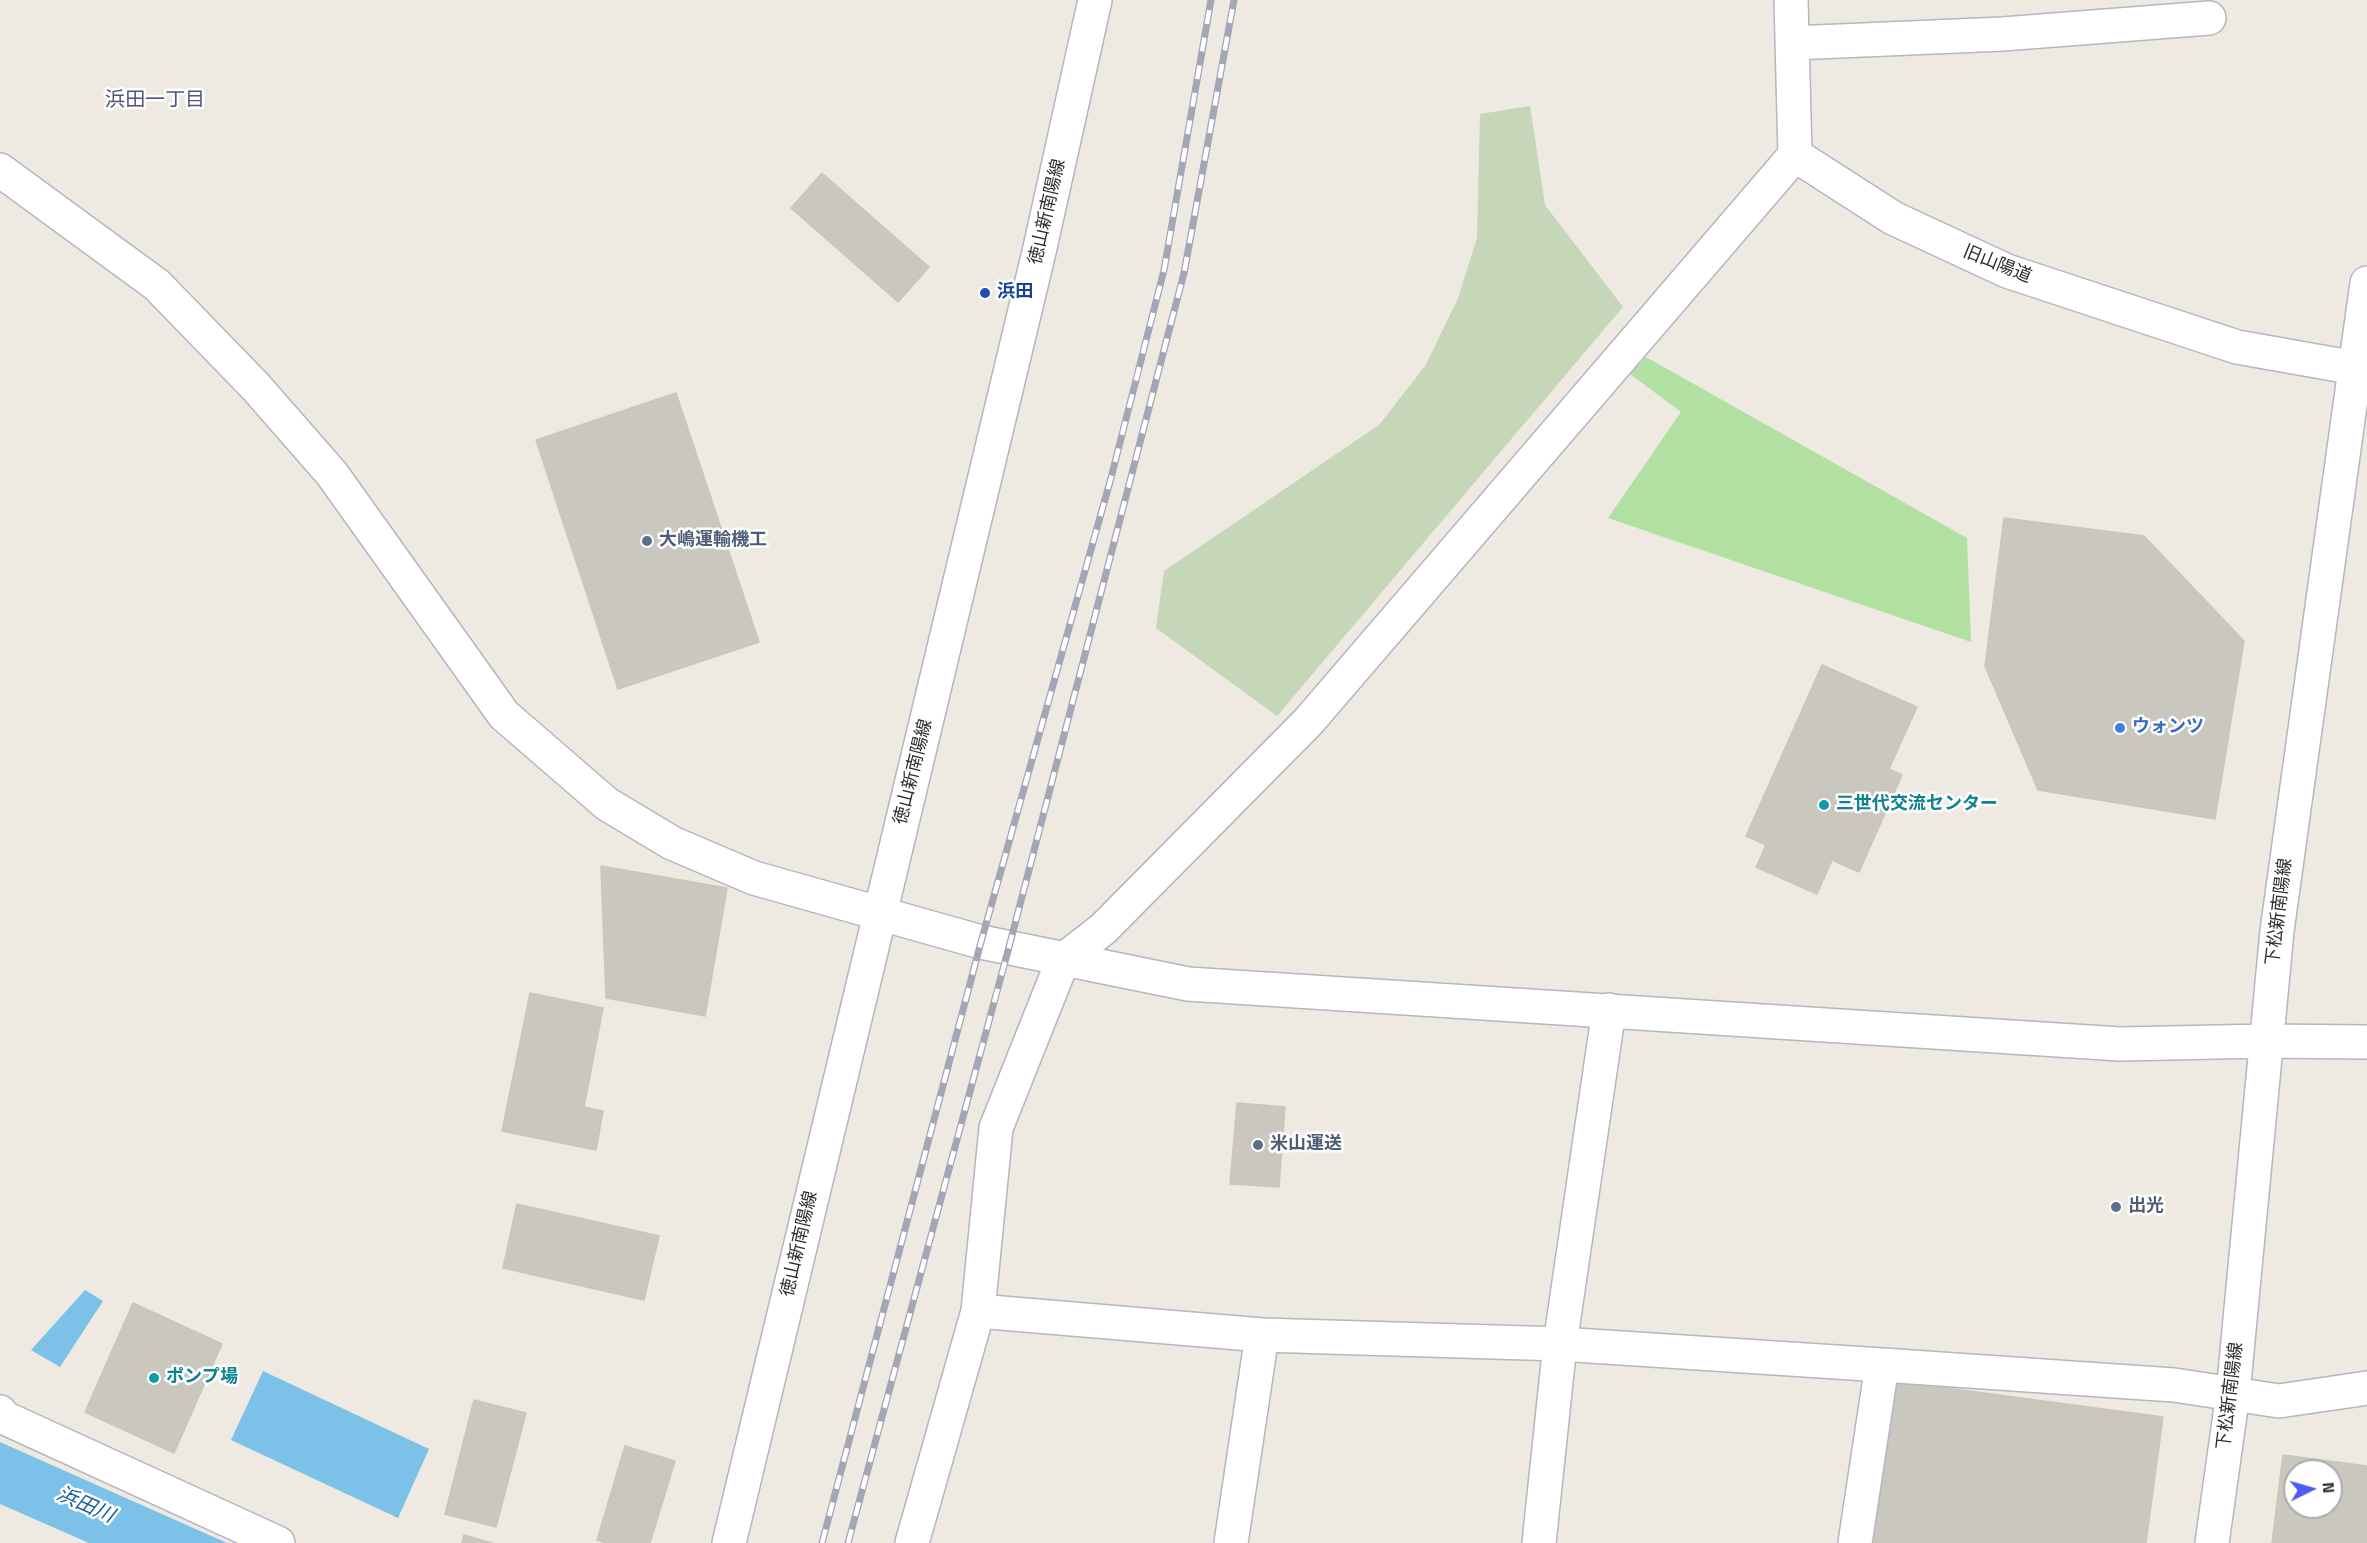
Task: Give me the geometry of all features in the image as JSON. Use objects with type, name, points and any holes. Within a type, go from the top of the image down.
[{"type":"street","name":"徳山新南陽線","points":[[729,1543],[1039,252],[1095,0]]},
{"type":"street","points":[[912,1543],[978,1311],[996,1128],[1064,960],[1103,929],[1308,722],[1795,155],[1791,0]]},
{"type":"street","points":[[1793,43],[2003,34],[2209,18]]},
{"type":"street","name":"旧山陽道","points":[[1795,155],[1893,218],[2007,271],[2237,347],[2361,369]]},
{"type":"street","points":[[0,170],[157,285],[256,387],[332,474],[504,715],[607,804],[672,843],[754,878],[981,942],[1188,984],[2120,1044],[2265,1041],[2367,1042]]},
{"type":"street","name":"下松新南陽線","points":[[2212,1543],[2233,1393],[2277,931],[2361,369],[2367,284]]},
{"type":"street","points":[[1539,1543],[1560,1344],[1609,1010]]},
{"type":"street","points":[[978,1311],[1262,1335],[1560,1344],[2174,1385],[2279,1401],[2367,1388]]},
{"type":"street","points":[[1231,1543],[1262,1335]]},
{"type":"street","points":[[1855,1543],[1882,1365]]},
{"type":"street","points":[[0,1413],[5,1418],[278,1543]]},
{"type":"green space","points":[[1530,106],[1545,205],[1623,307],[1277,716],[1156,628],[1164,571],[1379,425],[1425,366],[1457,301],[1477,238],[1480,114]]},
{"type":"green space","points":[[1646,357],[1967,538],[1971,642],[1608,518],[1681,412],[1630,374]]},
{"type":"water","points":[[85,1290],[103,1301],[60,1367],[31,1350]]},
{"type":"water","points":[[263,1371],[429,1449],[398,1518],[231,1440]]},
{"type":"water","name":"浜田川","points":[[0,1442],[227,1543],[89,1543],[0,1504]]},
{"type":"building","points":[[822,173],[929,267],[898,302],[791,208]]},
{"type":"building","name":"大嶋運輸機工","points":[[676,393],[759,642],[618,689],[536,440]]},
{"type":"building","name":"ウォンツ","points":[[2004,518],[2144,536],[2244,641],[2215,819],[2038,790],[1985,666]]},
{"type":"building","name":"三世代交流センター","points":[[1822,665],[1917,707],[1889,769],[1902,775],[1859,872],[1832,860],[1817,894],[1756,867],[1766,845],[1746,836]]},
{"type":"building","points":[[601,866],[727,888],[705,1016],[606,998]]},
{"type":"building","points":[[530,993],[603,1008],[584,1107],[603,1111],[596,1150],[502,1131]]},
{"type":"building","name":"米山運送","points":[[1237,1103],[1285,1107],[1279,1187],[1230,1184]]},
{"type":"building","points":[[517,1204],[659,1236],[644,1300],[503,1268]]},
{"type":"building","name":"ポンプ場","points":[[133,1303],[222,1344],[174,1453],[85,1412]]},
{"type":"building","points":[[1894,1381],[2163,1417],[2146,1543],[1872,1543]]},
{"type":"building","points":[[474,1400],[526,1413],[496,1527],[445,1514]]},
{"type":"building","points":[[625,1446],[675,1461],[650,1543],[608,1543],[597,1540]]},
{"type":"building","points":[[2283,1455],[2314,1459],[2283,1459],[2283,1519],[2343,1519],[2343,1463],[2367,1466],[2367,1543],[2272,1543]]},
{"type":"building","points":[[464,1535],[492,1543],[462,1543]]},
{"type":"railway","points":[[822,1543],[981,942],[1111,478],[1164,270],[1211,0]]},
{"type":"railway","points":[[848,1543],[1009,947],[1184,273],[1234,0]]},
{"type":"place","name":"浜田","points":[[985,293]]},
{"type":"place","name":"大嶋運輸機工","points":[[647,541]]},
{"type":"place","name":"ウォンツ","points":[[2120,728]]},
{"type":"place","name":"三世代交流センター","points":[[1824,805]]},
{"type":"place","name":"米山運送","points":[[1258,1145]]},
{"type":"place","name":"出光","points":[[2116,1207]]},
{"type":"place","name":"ポンプ場","points":[[154,1378]]},
{"type":"district","name":"浜田一丁目","points":[[155,101]]}]
